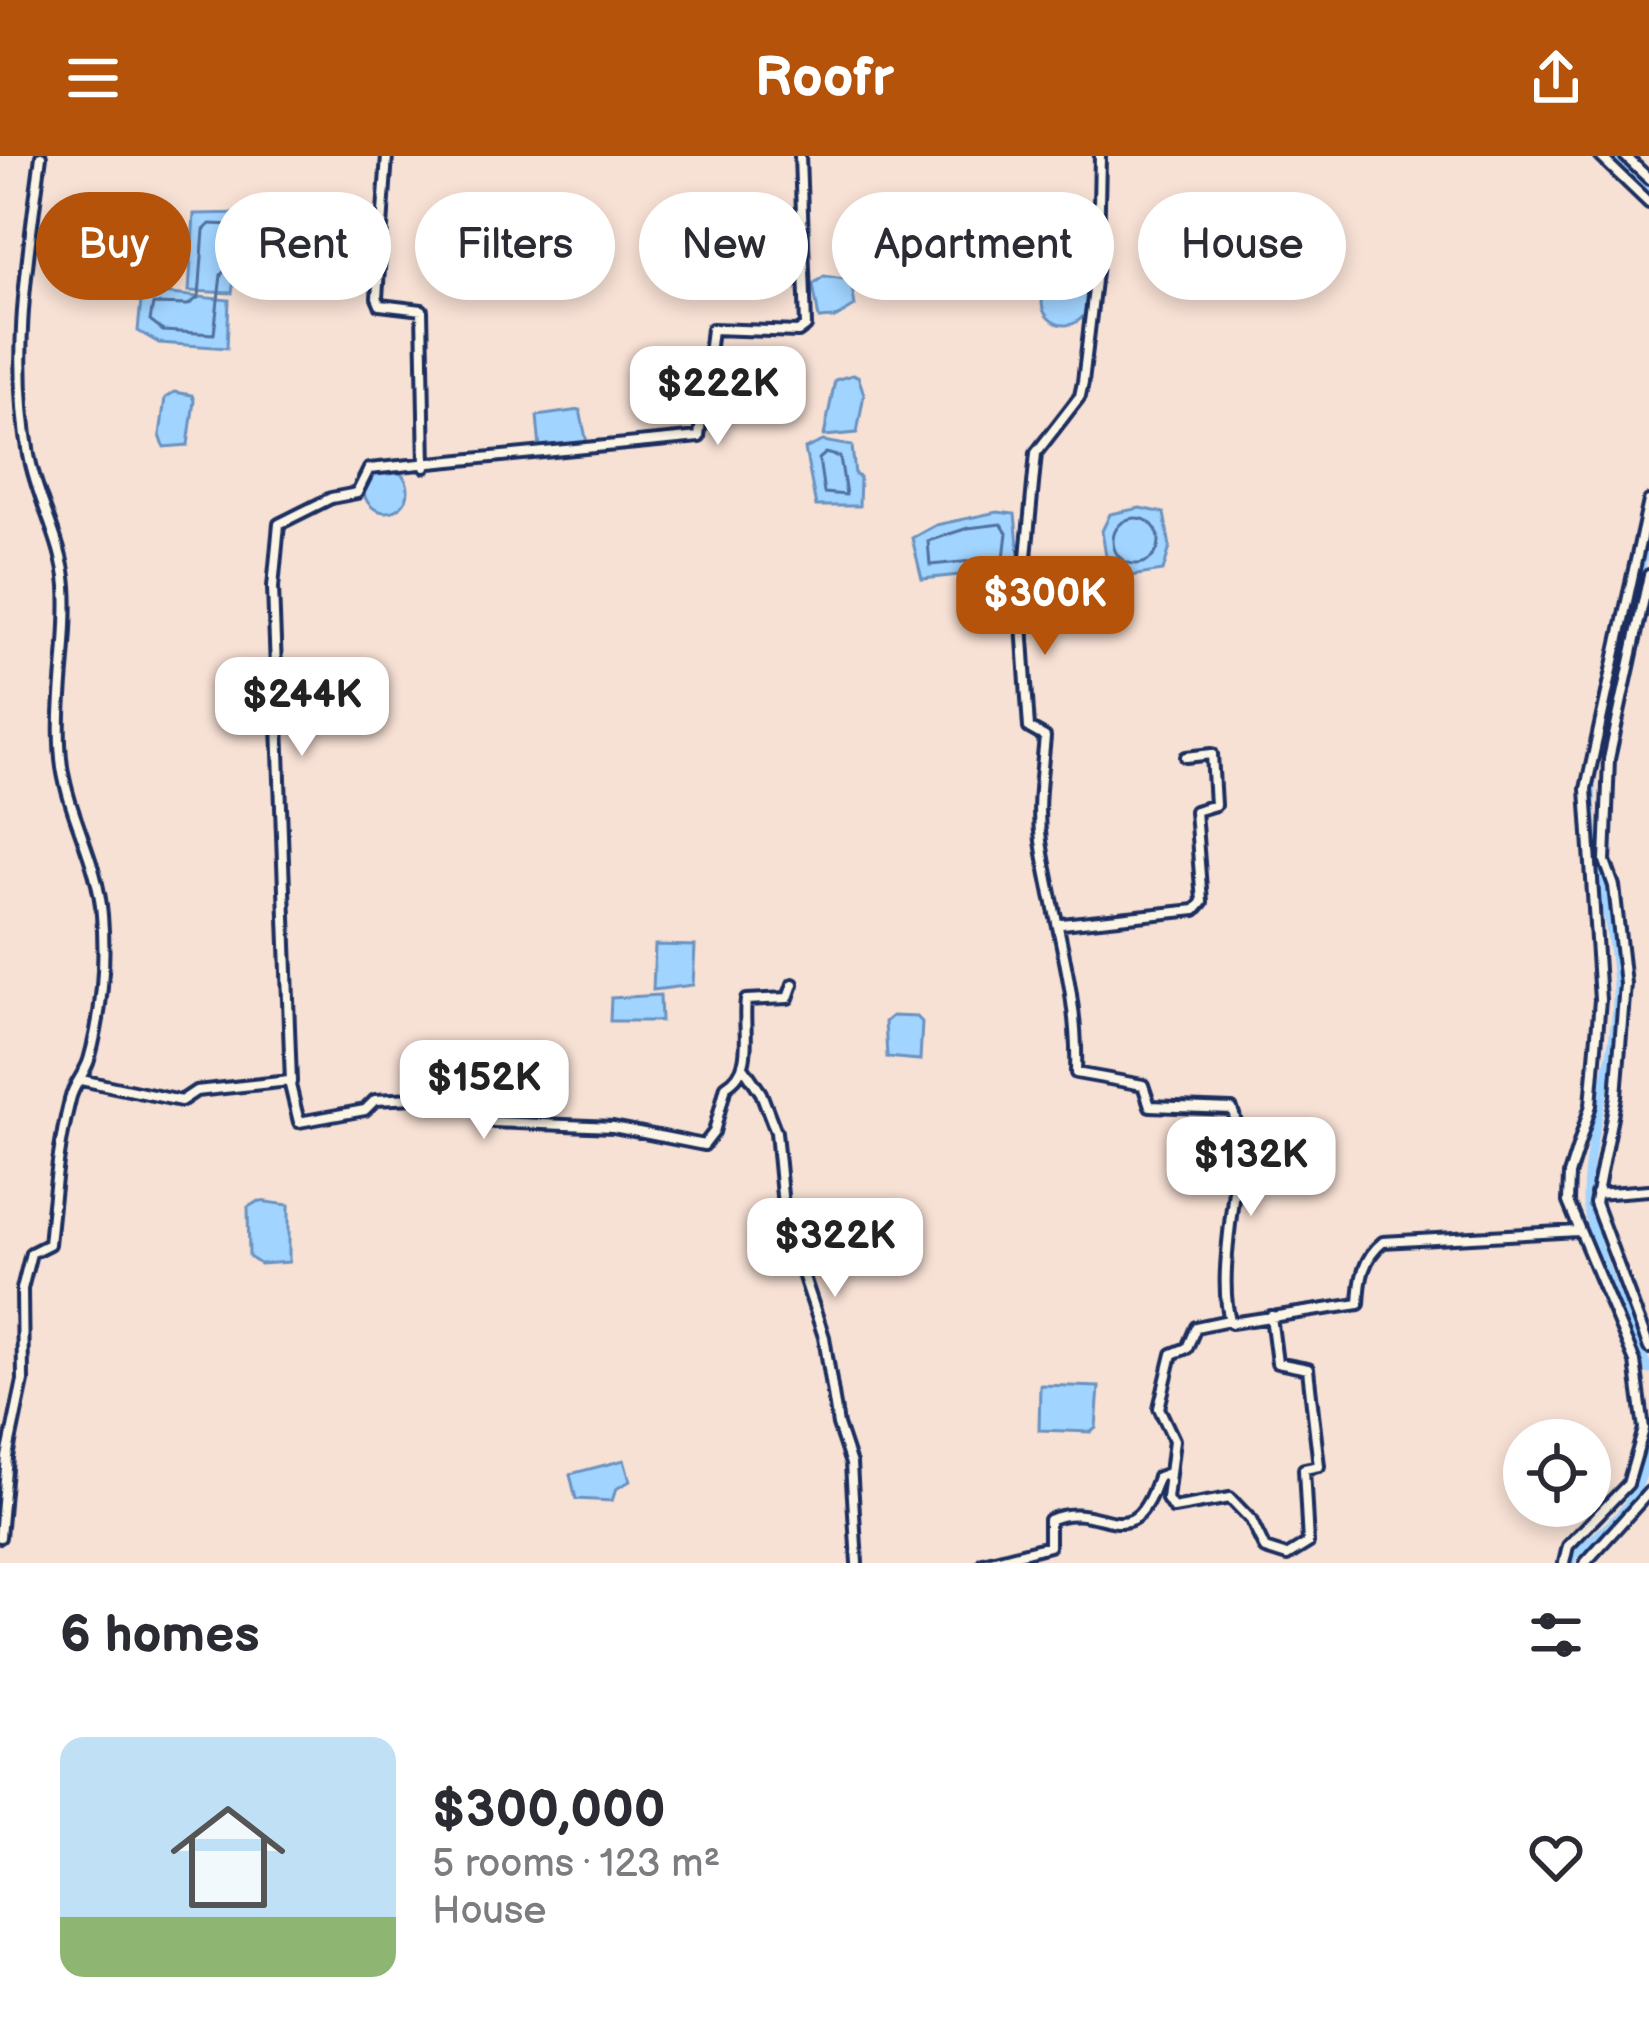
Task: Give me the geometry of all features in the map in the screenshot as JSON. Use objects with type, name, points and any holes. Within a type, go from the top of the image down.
[{"type":"street","points":[[1,1530],[7,1457],[23,1381],[22,1289],[31,1253],[49,1244],[59,1144],[71,1092],[81,1080],[102,992],[103,916],[94,857],[62,768],[59,723],[67,669],[65,580],[32,470],[24,413],[20,291],[41,156]]},
{"type":"street","points":[[387,156],[377,298],[380,305],[422,310],[425,467]]},
{"type":"street","points":[[743,1067],[725,1086],[714,1132],[701,1145],[613,1127],[494,1122],[471,1096],[375,1100],[365,1110],[297,1121],[273,587],[279,524],[331,498],[357,493],[369,469],[699,437],[712,329],[799,332],[806,326],[800,156]]},
{"type":"street","points":[[1100,156],[1098,255],[1083,382],[1079,396],[1036,453],[1021,609],[1029,728],[1046,737],[1038,799],[1042,842],[1062,924],[1078,1078],[1143,1084],[1150,1106],[1232,1109],[1236,1115],[1228,1320]]},
{"type":"street","points":[[1600,156],[1649,203]]},
{"type":"street","points":[[1625,156],[1649,179]]},
{"type":"street","points":[[1564,1563],[1568,1546],[1628,1484],[1643,1429],[1635,1362],[1568,1202],[1569,1175],[1591,1105],[1600,1000],[1586,789],[1649,501]]},
{"type":"street","points":[[1649,575],[1609,760],[1605,861],[1613,886],[1625,984],[1616,1096],[1596,1194],[1608,1249],[1649,1348]]},
{"type":"street","points":[[1062,924],[1195,910],[1202,902],[1195,811],[1215,805],[1212,754],[1186,758]]},
{"type":"street","points":[[793,984],[788,998],[746,1000],[743,1067],[761,1093],[776,1132],[784,1217],[824,1337],[838,1425],[851,1464],[857,1563]]},
{"type":"street","points":[[81,1080],[182,1101],[196,1090],[292,1082]]},
{"type":"street","points":[[1596,1194],[1649,1190]]},
{"type":"street","points":[[1271,1316],[1277,1363],[1308,1369],[1319,1466],[1304,1468],[1308,1543],[1287,1556],[1265,1549],[1251,1520],[1230,1498],[1168,1507],[1173,1433],[1159,1408],[1172,1354],[1186,1348],[1196,1327],[1228,1320],[1359,1304],[1365,1266],[1383,1242],[1578,1231]]},
{"type":"street","points":[[982,1563],[1049,1546],[1049,1520],[1063,1513],[1114,1525],[1134,1521],[1154,1497],[1158,1477],[1169,1473]]},
{"type":"street","points":[[1585,1563],[1649,1492]]},
{"type":"water","points":[[194,214],[215,214],[215,292],[191,291]]},
{"type":"water","points":[[824,276],[832,277],[832,300],[854,300],[855,306],[835,318],[819,319],[813,284]]},
{"type":"water","points":[[191,296],[229,300],[227,348],[159,343],[138,331],[141,300],[191,300]]},
{"type":"water","points":[[1042,300],[1088,300],[1081,318],[1065,325],[1049,318],[1042,302]]},
{"type":"water","points":[[858,376],[864,394],[857,433],[824,436],[835,380]]},
{"type":"water","points":[[174,392],[192,395],[194,401],[188,445],[164,447],[160,435],[165,398]]},
{"type":"water","points":[[580,410],[587,443],[540,449],[537,416]]},
{"type":"water","points":[[823,441],[852,446],[855,475],[860,477],[859,506],[816,506],[805,449]]},
{"type":"water","points":[[386,468],[401,475],[408,490],[401,505],[386,512],[371,505],[364,490],[371,475]]},
{"type":"water","points":[[1140,508],[1164,513],[1170,547],[1163,571],[1131,576],[1107,563],[1102,531],[1110,514]]},
{"type":"water","points":[[997,512],[1015,514],[1019,555],[1014,569],[922,579],[912,538],[936,525]]},
{"type":"water","points":[[655,945],[695,946],[693,985],[653,990]]},
{"type":"water","points":[[660,995],[661,1021],[610,1021],[611,998]]},
{"type":"water","points":[[892,1016],[917,1017],[922,1022],[920,1060],[887,1057],[885,1022]]},
{"type":"water","points":[[259,1201],[289,1205],[289,1262],[260,1264],[249,1257],[248,1207]]},
{"type":"water","points":[[1040,1385],[1099,1387],[1096,1428],[1091,1432],[1039,1430]]},
{"type":"water","points":[[624,1460],[630,1481],[616,1489],[612,1501],[576,1499],[570,1474]]},
{"type":"waterway","points":[[1613,156],[1623,172],[1649,191]]},
{"type":"waterway","points":[[1604,724],[1649,531]]},
{"type":"waterway","points":[[1593,769],[1593,826],[1617,988],[1587,1197],[1602,1259],[1649,1370]]},
{"type":"waterway","points":[[1571,1563],[1572,1556],[1630,1500],[1649,1452]]}]
